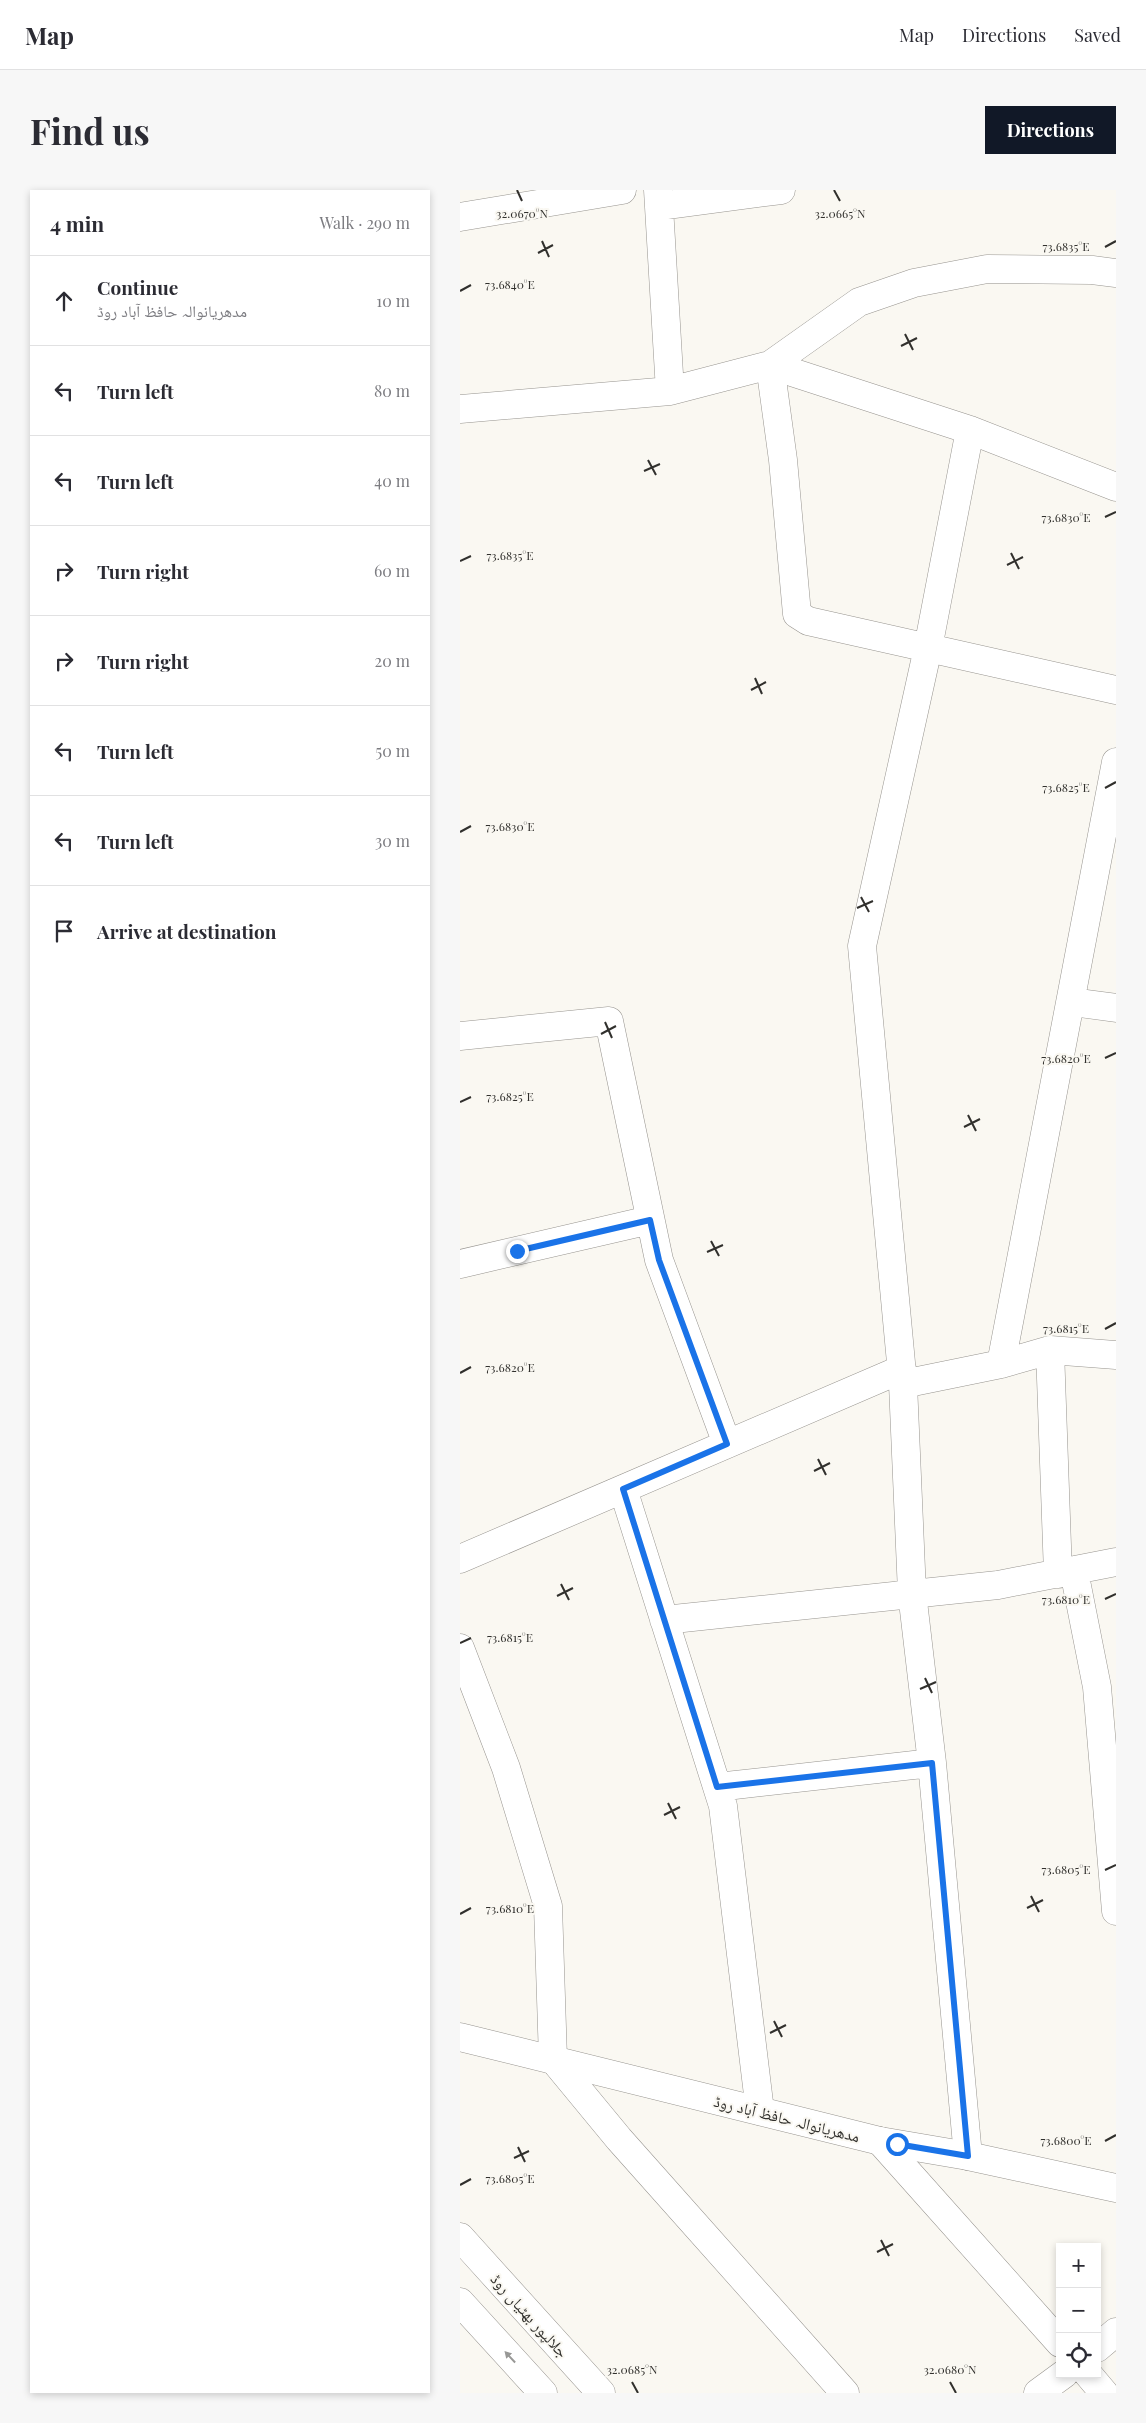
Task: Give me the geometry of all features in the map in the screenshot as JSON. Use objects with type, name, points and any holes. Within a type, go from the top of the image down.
[{"type":"street","points":[[460,217],[622,190]]},
{"type":"street","points":[[670,391],[659,198],[781,190]]},
{"type":"street","points":[[460,409],[670,391],[770,365],[859,302],[914,283],[987,269],[1092,270],[1116,273]]},
{"type":"street","points":[[770,365],[970,430],[1116,487]]},
{"type":"street","points":[[770,365],[782,460],[797,614],[808,621],[1116,690]]},
{"type":"street","points":[[968,2156],[932,1763],[912,1593],[902,1376],[862,946],[928,648],[970,430]]},
{"type":"street","points":[[1001,1364],[1072,1002],[1116,762]]},
{"type":"street","points":[[1072,1002],[1116,1008]]},
{"type":"street","points":[[460,1036],[609,1021],[659,1260],[727,1444]]},
{"type":"street","points":[[460,1264],[650,1220]]},
{"type":"street","points":[[1050,1350],[1066,1572],[1097,1687],[1116,1911]]},
{"type":"street","points":[[460,1558],[727,1444],[902,1376],[1001,1364],[1050,1350],[1116,1355]]},
{"type":"street","points":[[623,1489],[723,1806],[760,2111]]},
{"type":"street","points":[[664,1620],[998,1584],[1116,1562]]},
{"type":"street","points":[[460,1648],[506,1768],[548,1906],[553,2059],[619,2139],[845,2393]]},
{"type":"street","points":[[717,1787],[932,1763]]},
{"type":"street","name":"مدھریانوالہ حافظ آباد روڈ","points":[[460,2037],[880,2141],[968,2156],[1116,2188]]},
{"type":"street","points":[[880,2141],[1056,2339]]},
{"type":"street","name":"جلالپور بھٹیاں روڈ","points":[[460,2237],[601,2393]]},
{"type":"street","points":[[460,2302],[543,2393]]},
{"type":"street","points":[[1101,2345],[1116,2332]]},
{"type":"street","points":[[1038,2393],[1059,2378]]},
{"type":"street","points":[[1091,2378],[1104,2393]]},
{"type":"route","points":[[517,1251],[650,1220],[659,1260],[727,1444],[623,1489],[717,1787],[932,1763],[968,2156],[897,2144]]}]
